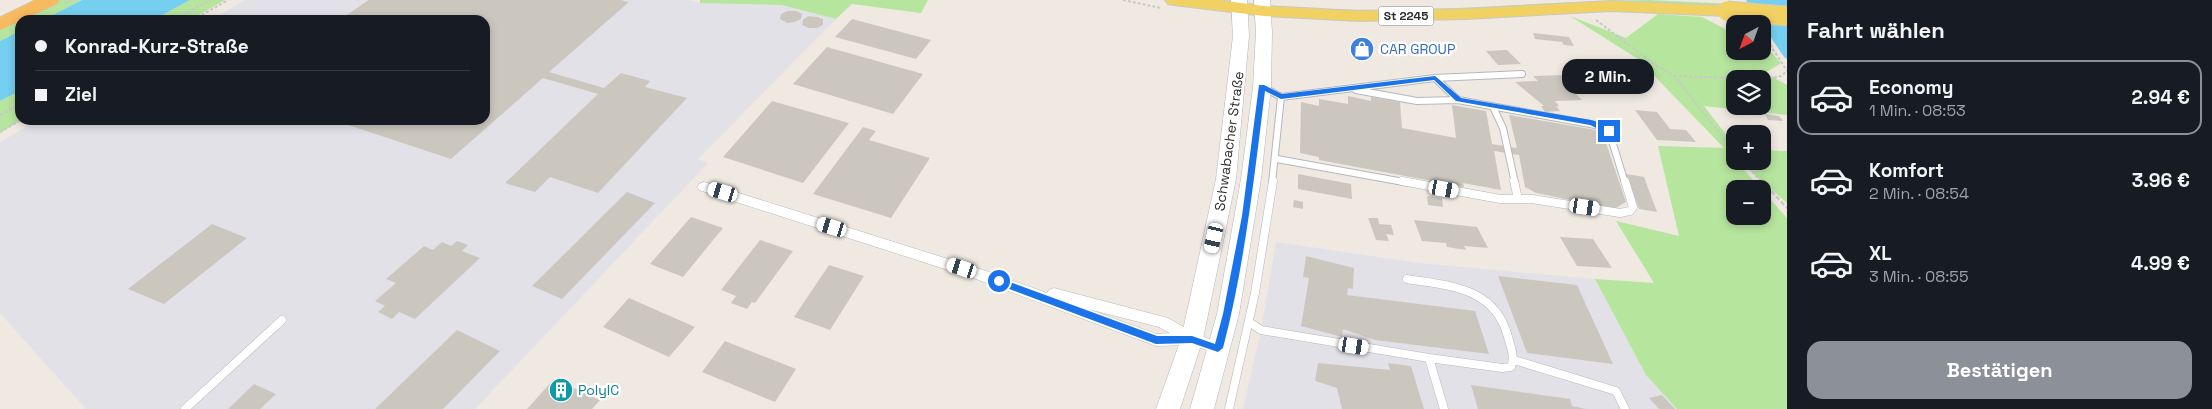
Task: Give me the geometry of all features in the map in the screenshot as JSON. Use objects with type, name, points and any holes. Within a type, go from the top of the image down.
[{"type":"highway","points":[[0,6],[11,0]]},
{"type":"highway","points":[[0,16],[33,0]]},
{"type":"highway","points":[[19,15],[50,0]]},
{"type":"highway","points":[[0,24],[15,17]]},
{"type":"main road","name":"St 2245","points":[[1174,0],[1369,16],[1467,14],[1610,6],[1787,5]]},
{"type":"main road","name":"St 2245","points":[[1294,0],[1456,5],[1570,0]]},
{"type":"main road","name":"Schwabacher Straße","points":[[1168,409],[1192,340],[1226,179],[1242,28],[1240,4]]},
{"type":"main road","name":"Schwabacher Straße","points":[[1202,409],[1228,314],[1271,92],[1263,6]]},
{"type":"main road","name":"St 2245","points":[[1729,6],[1787,16]]},
{"type":"street","points":[[704,187],[981,275],[1156,340],[1192,340],[1218,348]]},
{"type":"lane","points":[[1229,409],[1249,322],[1277,159],[1271,92],[1348,88],[1435,78],[1522,74]]},
{"type":"lane","points":[[1435,78],[1458,100]]},
{"type":"lane","points":[[1277,159],[1500,199],[1532,199],[1620,213],[1630,211],[1633,207],[1609,131],[1601,126],[1458,100],[1417,101],[1348,88]]},
{"type":"lane","points":[[1493,106],[1503,128],[1518,199]]},
{"type":"lane","points":[[1249,322],[1261,330],[1429,358],[1502,368],[1511,367],[1514,360],[1502,320],[1488,302],[1471,291],[1407,279]]},
{"type":"lane","points":[[185,409],[282,320]]},
{"type":"lane","points":[[1429,358],[1444,409]]},
{"type":"lane","points":[[1514,360],[1616,391],[1625,409]]},
{"type":"path","points":[[183,15],[210,0]]},
{"type":"path","points":[[202,15],[228,0]]},
{"type":"path","points":[[1593,18],[1650,61],[1674,76],[1726,141]]},
{"type":"path","points":[[1674,76],[1768,79],[1781,76],[1787,71],[1782,60],[1771,48]]},
{"type":"path","points":[[0,115],[15,107]]},
{"type":"path","points":[[0,132],[15,123]]},
{"type":"path","points":[[1751,170],[1787,208]]},
{"type":"shaded area","points":[[245,0],[688,0],[700,3],[782,5],[836,19],[698,159],[708,163],[475,409],[86,409],[0,313],[0,142],[29,125],[490,125],[490,15],[220,15]]},
{"type":"shaded area","points":[[1276,242],[1419,263],[1595,279],[1646,375],[1677,409],[1243,409],[1261,330]]},
{"type":"green space","points":[[58,0],[82,0],[53,15],[27,15]]},
{"type":"green space","points":[[190,0],[225,0],[199,15],[162,15]]},
{"type":"green space","points":[[700,0],[928,0],[921,13],[852,4],[836,19],[782,5],[700,3]]},
{"type":"green space","points":[[1649,0],[1736,4],[1738,8],[1441,12],[1296,10],[1295,7],[1384,10]]},
{"type":"green space","points":[[1658,14],[1702,17],[1726,29],[1726,60],[1771,60],[1771,52],[1781,63],[1770,70],[1726,70],[1726,108],[1704,106],[1726,134],[1726,170],[1744,170],[1753,180],[1726,180],[1726,225],[1771,225],[1771,200],[1787,218],[1787,409],[1677,409],[1646,375],[1595,279],[1654,283],[1616,221],[1679,236],[1658,146],[1724,148],[1638,59],[1570,16],[1626,38]]},
{"type":"green space","points":[[15,21],[15,34],[0,41],[0,28]]},
{"type":"green space","points":[[1771,76],[1787,85],[1787,115],[1771,113]]},
{"type":"green space","points":[[15,94],[15,124],[0,133],[0,101]]},
{"type":"green space","points":[[1771,150],[1787,151],[1787,203],[1771,189],[1771,180],[1761,180],[1749,170],[1771,170]]},
{"type":"water","points":[[82,0],[190,0],[162,15],[53,15]]},
{"type":"water","points":[[1746,0],[1787,0],[1787,59],[1771,38],[1771,15],[1756,15]]},
{"type":"water","points":[[15,34],[15,94],[0,101],[0,41]]},
{"type":"building","points":[[369,0],[620,0],[629,2],[549,72],[604,88],[621,73],[650,81],[645,87],[687,98],[598,193],[550,177],[535,192],[505,183],[598,94],[543,78],[490,125],[490,15],[346,15]]},
{"type":"building","points":[[787,11],[796,11],[802,14],[801,19],[787,23],[780,19],[781,14]]},
{"type":"building","points":[[808,16],[823,19],[823,25],[817,28],[809,28],[802,25],[803,20]]},
{"type":"building","points":[[852,19],[931,40],[916,59],[835,37]]},
{"type":"building","points":[[1533,33],[1569,37],[1574,46],[1564,45],[1562,42],[1535,39]]},
{"type":"building","points":[[827,47],[923,74],[893,114],[793,84]]},
{"type":"building","points":[[1507,50],[1521,64],[1498,65],[1486,51]]},
{"type":"building","points":[[1566,75],[1577,87],[1566,87],[1582,100],[1555,101],[1560,111],[1545,112],[1541,106],[1544,106],[1515,82],[1538,81],[1533,76]]},
{"type":"building","points":[[1602,80],[1621,80],[1631,92],[1612,92]]},
{"type":"building","points":[[1348,96],[1371,101],[1371,97],[1400,102],[1402,128],[1456,138],[1452,105],[1486,111],[1492,144],[1517,148],[1509,115],[1602,131],[1626,202],[1614,209],[1536,193],[1525,187],[1519,155],[1494,151],[1501,190],[1463,183],[1464,187],[1319,160],[1319,157],[1300,153],[1301,102],[1319,106],[1319,99],[1348,104]]},
{"type":"building","points":[[772,101],[849,123],[803,183],[723,157]]},
{"type":"building","points":[[1635,110],[1657,112],[1670,129],[1686,130],[1696,142],[1657,140]]},
{"type":"building","points":[[1766,115],[1779,116],[1783,121],[1768,120]]},
{"type":"building","points":[[348,125],[490,125],[451,159]]},
{"type":"building","points":[[863,127],[876,131],[869,140],[930,158],[891,218],[813,194]]},
{"type":"building","points":[[1298,174],[1351,184],[1352,199],[1298,189]]},
{"type":"building","points":[[1626,174],[1644,177],[1657,212],[1639,209]]},
{"type":"building","points":[[627,192],[655,203],[562,299],[532,286]]},
{"type":"building","points":[[1427,196],[1442,198],[1443,207],[1428,205]]},
{"type":"building","points":[[1294,200],[1303,202],[1303,209],[1293,207]]},
{"type":"building","points":[[691,217],[723,228],[683,277],[650,264]]},
{"type":"building","points":[[1368,218],[1378,218],[1379,224],[1391,225],[1394,235],[1386,234],[1389,241],[1376,240]]},
{"type":"building","points":[[1414,220],[1477,227],[1488,248],[1464,246],[1466,250],[1447,247],[1446,243],[1422,241]]},
{"type":"building","points":[[212,224],[247,238],[164,304],[128,289]]},
{"type":"building","points":[[1560,237],[1593,239],[1612,268],[1577,266]]},
{"type":"building","points":[[760,240],[793,251],[755,303],[752,302],[747,309],[731,303],[736,296],[721,290]]},
{"type":"building","points":[[457,241],[468,245],[462,251],[480,258],[415,319],[399,312],[392,319],[378,312],[385,306],[375,301],[396,283],[386,279],[424,246],[433,250],[442,242],[451,246]]},
{"type":"building","points":[[1306,256],[1354,268],[1353,289],[1348,288],[1347,295],[1475,311],[1489,354],[1375,340],[1343,329],[1342,337],[1301,326],[1309,278],[1303,277]]},
{"type":"building","points":[[829,265],[864,276],[830,330],[794,317]]},
{"type":"building","points":[[1498,276],[1577,285],[1613,364],[1527,353]]},
{"type":"building","points":[[629,298],[695,327],[669,357],[603,327]]},
{"type":"building","points":[[457,330],[500,351],[443,409],[375,409]]},
{"type":"building","points":[[725,341],[796,369],[775,402],[702,372]]},
{"type":"building","points":[[1318,363],[1390,370],[1388,363],[1411,366],[1424,409],[1342,409],[1337,388],[1315,381]]},
{"type":"building","name":"PolyIC","points":[[554,379],[600,400],[592,409],[527,409]]},
{"type":"building","points":[[254,384],[276,394],[260,409],[228,409]]},
{"type":"building","points":[[1471,385],[1570,399],[1572,406],[1586,409],[1478,409]]},
{"type":"building","points":[[1662,395],[1675,409],[1659,409],[1649,398]]},
{"type":"place","name":"CAR GROUP","points":[[1362,49]]},
{"type":"place","name":"PolyIC","points":[[561,390]]},
{"type":"route","points":[[999,281],[1156,340],[1192,340],[1218,348],[1228,314],[1246,216],[1262,87],[1281,97],[1435,78],[1458,100],[1591,123],[1609,131]]}]
